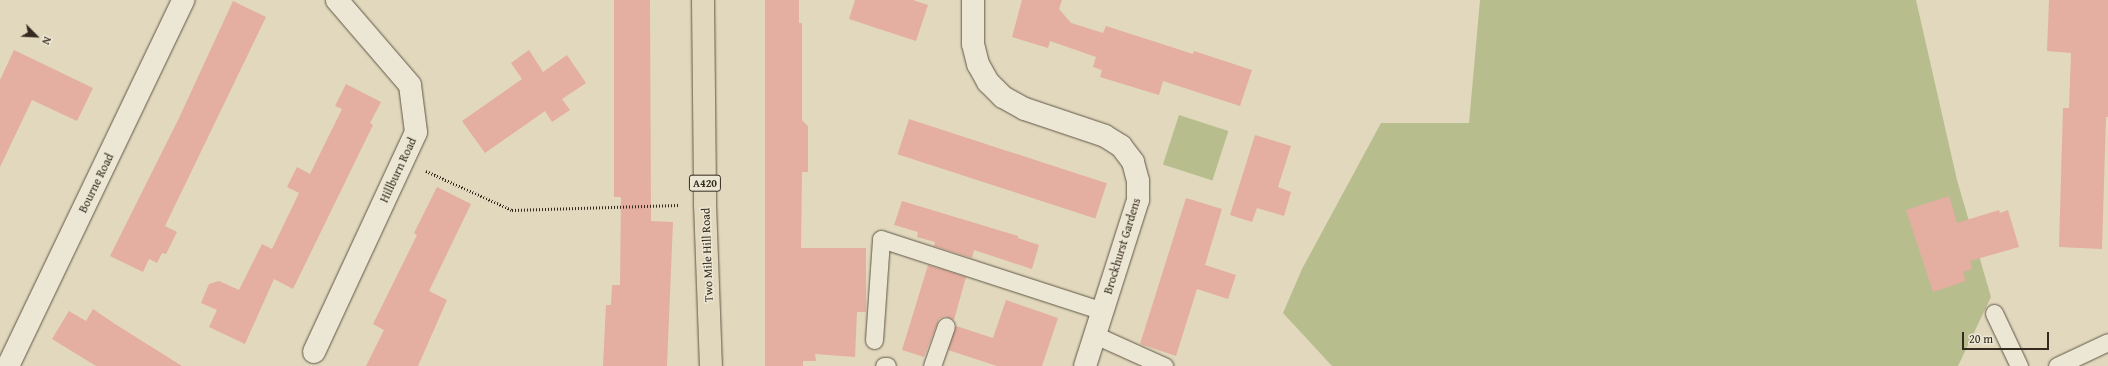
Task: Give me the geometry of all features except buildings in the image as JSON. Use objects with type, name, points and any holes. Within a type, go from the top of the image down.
[{"type":"main road","name":"Two Mile Hill Road","points":[[704,0],[705,204],[712,366]]},
{"type":"street","name":"Bourne Road","points":[[8,366],[183,0]]},
{"type":"street","name":"Hillburn Road","points":[[314,352],[416,132],[410,85],[337,0]]},
{"type":"street","name":"Brockhurst Gardens","points":[[973,0],[973,44],[978,64],[988,82],[1003,97],[1025,109],[1105,136],[1121,146],[1133,162],[1138,181],[1138,200],[1085,366]]},
{"type":"lane","points":[[874,340],[881,239],[1102,311]]},
{"type":"lane","points":[[1994,313],[2019,366]]},
{"type":"lane","points":[[932,366],[946,326]]},
{"type":"lane","points":[[1094,335],[1164,366]]},
{"type":"lane","points":[[2057,366],[2108,342]]},
{"type":"path","points":[[403,160],[512,210],[705,204]]},
{"type":"green space","points":[[1480,0],[1916,0],[1957,180],[1991,297],[1958,366],[1332,366],[1283,313],[1302,269],[1381,123],[1469,123]]},
{"type":"green space","points":[[1179,115],[1228,131],[1212,181],[1163,164]]}]
